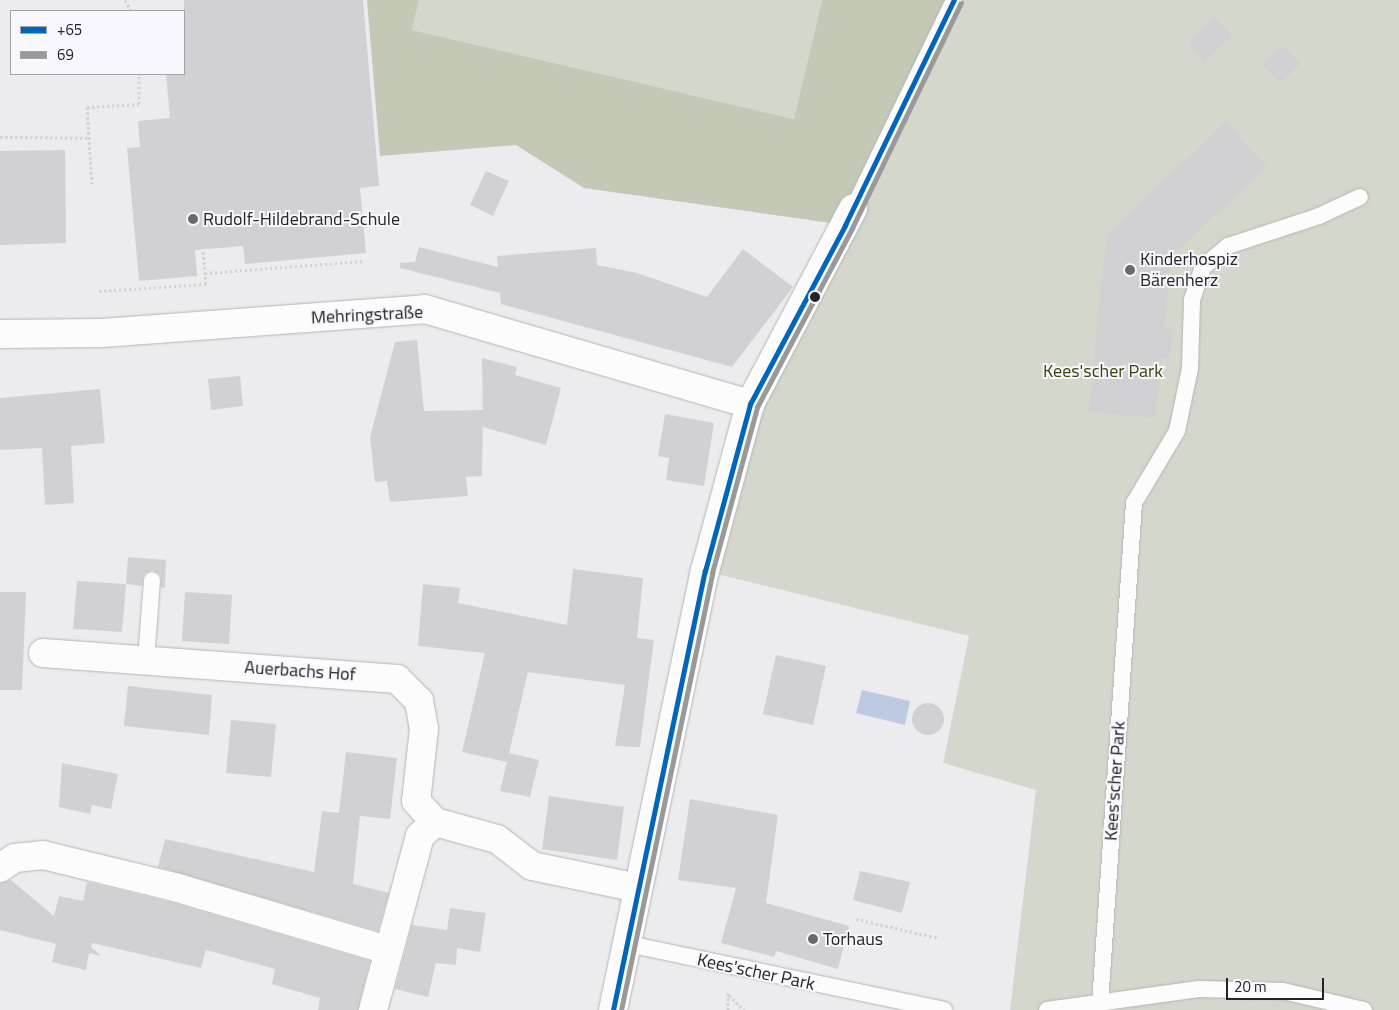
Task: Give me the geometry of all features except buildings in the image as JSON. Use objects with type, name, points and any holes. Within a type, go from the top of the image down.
[{"type":"street","points":[[613,1010],[705,571],[750,404],[853,209]]},
{"type":"street","name":"Mehringstraße","points":[[0,334],[102,334],[425,309],[750,404]]},
{"type":"street","name":"Auerbachs Hof","points":[[43,653],[397,678],[419,700],[424,728],[416,801],[435,822]]},
{"type":"street","points":[[373,1010],[387,950],[420,836],[435,822],[497,839],[532,866],[638,888]]},
{"type":"street","points":[[0,868],[15,858],[43,854],[178,888],[387,950]]},
{"type":"lane","points":[[853,209],[954,0]]},
{"type":"lane","name":"Kees'scher Park","points":[[1100,1004],[1134,503],[1177,431],[1190,368],[1192,300],[1203,267],[1228,246],[1319,216],[1360,197]]},
{"type":"lane","points":[[146,660],[152,580]]},
{"type":"lane","name":"Kees'scher Park","points":[[628,944],[944,1010]]},
{"type":"lane","points":[[1047,1010],[1199,989],[1284,992],[1364,1010]]},
{"type":"path","points":[[92,184],[87,107],[139,104],[139,75]]},
{"type":"path","points":[[0,137],[89,138]]},
{"type":"path","points":[[99,291],[206,284],[203,250]]},
{"type":"path","points":[[205,273],[365,262]]},
{"type":"path","points":[[1190,368],[1399,380]]},
{"type":"path","points":[[856,919],[939,938]]},
{"type":"path","points":[[728,994],[744,1010]]},
{"type":"green space","points":[[367,0],[419,0],[412,30],[794,119],[822,0],[954,0],[845,225],[584,188],[516,145],[380,156]]},
{"type":"green space","points":[[419,0],[822,0],[794,119],[412,30]]},
{"type":"green space","name":"Kees'scher Park","points":[[954,0],[1399,0],[1399,1010],[1010,1010],[1036,790],[943,763],[969,636],[705,571],[750,404]]},
{"type":"water","points":[[862,690],[910,701],[905,725],[856,713]]},
{"type":"transit line","name":"+65","points":[[613,1010],[705,571],[750,404],[845,225],[954,0]]},
{"type":"transit line","name":"69","points":[[621,1010],[712,573],[757,407],[852,228],[961,3]]},
{"type":"place","name":"Rudolf-Hildebrand-Schule","points":[[193,219]]},
{"type":"place","name":"Kinderhospiz Bärenherz","points":[[1130,270]]},
{"type":"place","name":"Torhaus","points":[[813,939]]}]
